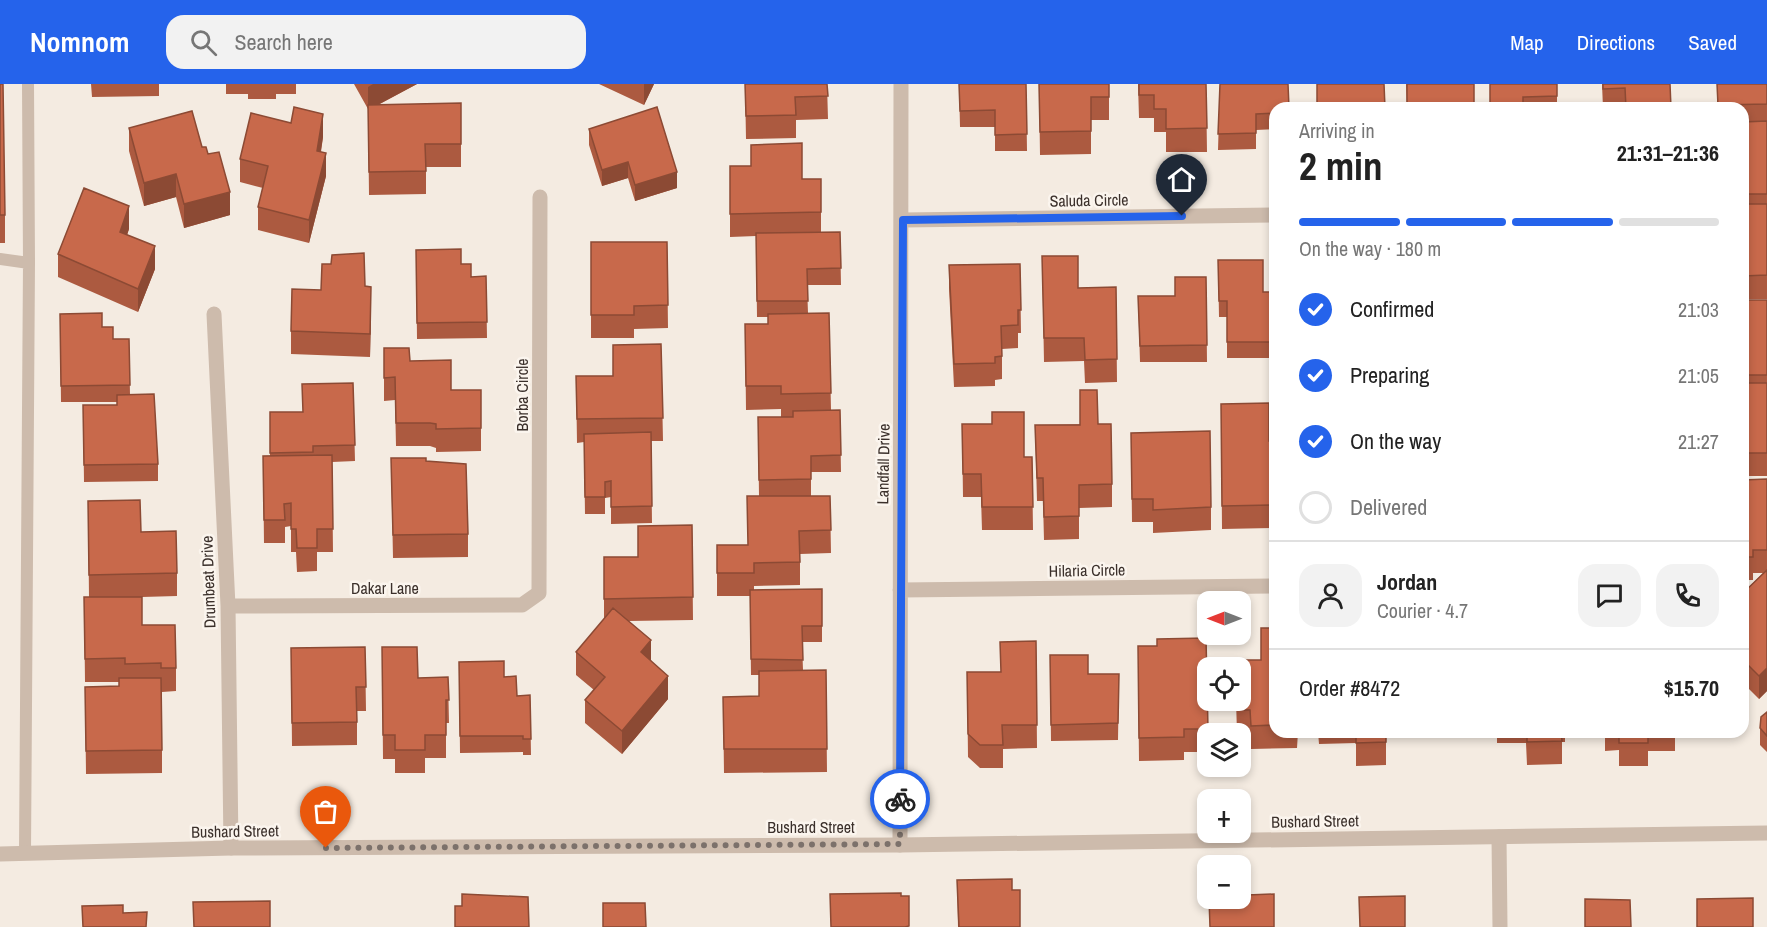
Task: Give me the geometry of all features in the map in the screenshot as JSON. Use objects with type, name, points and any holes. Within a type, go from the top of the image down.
[{"type":"street","name":"Landfall Drive","points":[[900,844],[903,220],[901,84]]},
{"type":"street","name":"Borba Circle","points":[[539,593],[540,197]]},
{"type":"street","name":"Saluda Circle","points":[[903,220],[1269,215]]},
{"type":"street","name":"Drumbeat Drive","points":[[214,314],[228,606],[231,848]]},
{"type":"street","name":"Hilaria Circle","points":[[900,590],[1269,586]]},
{"type":"street","name":"Dakar Lane","points":[[228,606],[522,605],[539,593]]},
{"type":"street","name":"Bushard Street","points":[[0,854],[231,848],[900,844],[1767,833]]},
{"type":"street","points":[[1499,837],[1500,927]]},
{"type":"lane","points":[[25,853],[28,84]]},
{"type":"lane","points":[[0,260],[29,263]]},
{"type":"building","points":[[0,84],[3,84],[5,215],[0,215]]},
{"type":"building","points":[[745,84],[827,84],[828,96],[795,97],[796,115],[746,116]]},
{"type":"building","points":[[959,84],[1026,84],[1027,134],[995,135],[995,110],[960,111]]},
{"type":"building","points":[[1039,84],[1109,84],[1109,97],[1091,97],[1091,131],[1040,132]]},
{"type":"building","points":[[1139,84],[1206,84],[1207,128],[1166,129],[1166,109],[1154,109],[1154,95],[1139,95]]},
{"type":"building","points":[[1220,84],[1288,84],[1289,102],[1269,102],[1269,113],[1256,114],[1256,133],[1218,134]]},
{"type":"building","points":[[1317,84],[1384,84],[1385,102],[1317,102]]},
{"type":"building","points":[[1407,84],[1474,84],[1474,102],[1407,102]]},
{"type":"building","points":[[1490,84],[1557,84],[1557,96],[1523,97],[1523,102],[1490,102]]},
{"type":"building","points":[[1603,84],[1670,84],[1671,102],[1626,102],[1625,88],[1603,89]]},
{"type":"building","points":[[1717,84],[1767,84],[1767,104],[1718,102]]},
{"type":"building","points":[[461,103],[461,144],[425,144],[426,171],[369,172],[368,105]]},
{"type":"building","points":[[294,107],[323,114],[317,151],[326,153],[309,220],[258,207],[268,166],[240,159],[251,113],[291,123]]},
{"type":"building","points":[[657,107],[677,172],[635,185],[628,162],[602,170],[589,129]]},
{"type":"building","points":[[192,111],[202,147],[206,147],[208,154],[219,152],[230,192],[184,204],[176,174],[144,183],[129,128]]},
{"type":"building","points":[[1767,121],[1767,194],[1749,194],[1749,122]]},
{"type":"building","points":[[802,143],[802,179],[821,179],[821,212],[730,214],[730,166],[751,166],[751,145]]},
{"type":"building","points":[[84,188],[129,206],[120,232],[155,246],[138,289],[58,254]]},
{"type":"building","points":[[1749,204],[1767,204],[1767,275],[1749,276]]},
{"type":"building","points":[[840,232],[841,268],[807,269],[808,301],[757,301],[756,233]]},
{"type":"building","points":[[591,242],[667,242],[668,305],[634,306],[634,315],[591,315]]},
{"type":"building","points":[[461,249],[461,264],[471,264],[471,277],[486,276],[487,322],[417,323],[416,250]]},
{"type":"building","points":[[364,253],[365,286],[371,287],[370,334],[291,331],[292,289],[321,290],[322,264],[331,264],[332,255]]},
{"type":"building","points":[[1042,256],[1078,256],[1078,288],[1116,287],[1117,359],[1085,360],[1084,338],[1044,338]]},
{"type":"building","points":[[1218,260],[1263,260],[1263,292],[1269,292],[1269,342],[1227,342],[1227,301],[1219,301]]},
{"type":"building","points":[[1020,264],[1021,310],[1018,310],[1018,325],[1001,326],[1002,356],[995,357],[995,363],[954,364],[949,265]]},
{"type":"building","points":[[1175,277],[1206,277],[1207,345],[1140,346],[1138,296],[1175,296]]},
{"type":"building","points":[[1749,300],[1767,300],[1767,375],[1749,375]]},
{"type":"building","points":[[102,313],[102,327],[113,327],[113,339],[129,339],[130,385],[61,386],[60,314]]},
{"type":"building","points":[[829,313],[831,393],[781,394],[781,386],[746,386],[745,324],[768,324],[768,314]]},
{"type":"building","points":[[661,344],[663,418],[577,419],[576,376],[613,376],[613,345]]},
{"type":"building","points":[[384,348],[409,348],[410,361],[451,360],[451,390],[481,390],[481,428],[436,429],[436,424],[430,423],[396,423],[395,377],[384,378]]},
{"type":"building","points":[[353,383],[355,445],[313,446],[313,452],[270,453],[270,412],[303,412],[302,384]]},
{"type":"building","points":[[1749,383],[1767,383],[1767,453],[1749,453]]},
{"type":"building","points":[[1080,390],[1097,390],[1098,424],[1111,424],[1112,484],[1079,485],[1079,516],[1044,517],[1043,478],[1037,478],[1035,425],[1080,425]]},
{"type":"building","points":[[154,394],[158,464],[84,465],[83,405],[117,405],[117,395]]},
{"type":"building","points":[[1269,403],[1269,505],[1222,506],[1221,404]]},
{"type":"building","points":[[840,410],[841,455],[811,456],[811,479],[759,480],[758,417],[793,417],[793,411]]},
{"type":"building","points":[[992,412],[1024,412],[1024,457],[1032,457],[1033,507],[982,507],[981,474],[963,474],[962,424],[992,424]]},
{"type":"building","points":[[1210,431],[1211,507],[1153,510],[1153,499],[1132,499],[1131,433]]},
{"type":"building","points":[[651,432],[652,506],[611,507],[611,481],[605,482],[605,497],[585,497],[584,434]]},
{"type":"building","points":[[332,455],[333,529],[317,529],[317,548],[297,548],[296,529],[291,529],[291,503],[284,504],[285,520],[264,520],[263,456]]},
{"type":"building","points":[[391,458],[426,458],[426,461],[466,464],[468,534],[393,535]]},
{"type":"building","points":[[1767,479],[1767,550],[1753,550],[1753,557],[1749,557],[1749,480]]},
{"type":"building","points":[[747,496],[830,496],[831,530],[799,531],[800,562],[754,563],[754,573],[717,573],[717,545],[748,545]]},
{"type":"building","points":[[140,500],[141,532],[176,531],[177,573],[89,575],[88,501]]},
{"type":"building","points":[[692,525],[693,597],[604,599],[604,557],[638,557],[638,526]]},
{"type":"building","points":[[1767,570],[1767,668],[1759,676],[1749,666],[1749,587]]},
{"type":"building","points":[[822,589],[822,626],[802,626],[803,660],[751,659],[750,590]]},
{"type":"building","points":[[84,597],[142,597],[142,625],[175,625],[176,668],[161,668],[161,663],[125,664],[125,658],[85,659]]},
{"type":"building","points":[[613,608],[651,640],[641,652],[668,676],[622,731],[585,700],[605,677],[576,652]]},
{"type":"building","points":[[1261,628],[1269,628],[1269,725],[1251,726],[1251,660],[1261,660]]},
{"type":"building","points":[[1197,638],[1197,645],[1206,645],[1206,657],[1197,657],[1197,711],[1208,711],[1208,723],[1197,723],[1197,729],[1184,729],[1184,737],[1139,738],[1138,646],[1157,646],[1157,639]]},
{"type":"building","points":[[1036,641],[1037,725],[1002,725],[1003,745],[980,745],[968,734],[967,672],[1001,672],[1000,642]]},
{"type":"building","points":[[365,647],[366,687],[356,687],[357,722],[292,723],[291,648]]},
{"type":"building","points":[[382,647],[417,647],[418,678],[448,677],[446,735],[425,735],[425,750],[395,750],[395,735],[383,735]]},
{"type":"building","points":[[1050,655],[1088,655],[1088,674],[1119,674],[1118,723],[1051,725]]},
{"type":"building","points":[[504,661],[504,677],[516,676],[517,696],[530,695],[531,739],[523,739],[523,736],[460,736],[459,662]]},
{"type":"building","points":[[826,670],[827,749],[724,749],[723,697],[759,696],[759,671]]},
{"type":"building","points":[[119,678],[161,678],[162,750],[86,751],[85,687],[119,686]]},
{"type":"building","points":[[1767,712],[1767,736],[1760,728],[1761,717]]},
{"type":"building","points":[[1356,738],[1386,738],[1386,742],[1356,743]]},
{"type":"building","points":[[1527,738],[1562,738],[1562,741],[1527,742]]},
{"type":"building","points":[[1619,738],[1648,738],[1648,743],[1619,743]]},
{"type":"building","points":[[1012,879],[1012,890],[1020,890],[1020,927],[959,927],[957,880]]},
{"type":"building","points":[[901,893],[901,896],[909,896],[909,926],[831,927],[830,894]]},
{"type":"building","points":[[462,894],[528,897],[529,927],[455,927],[455,906],[462,906]]},
{"type":"building","points":[[1274,894],[1274,927],[1210,927],[1209,909],[1251,909],[1251,895]]},
{"type":"building","points":[[1405,896],[1405,927],[1360,927],[1359,897]]},
{"type":"building","points":[[1753,898],[1753,927],[1697,927],[1697,899]]},
{"type":"building","points":[[1585,899],[1630,900],[1631,927],[1585,927]]},
{"type":"building","points":[[270,901],[270,927],[194,927],[193,902]]},
{"type":"building","points":[[603,903],[645,903],[646,927],[603,927]]},
{"type":"building","points":[[123,905],[123,913],[147,912],[146,927],[83,927],[82,906]]},
{"type":"way so far","points":[[326,848],[900,844],[900,799]]},
{"type":"route","points":[[900,799],[903,220],[1182,216]]}]
